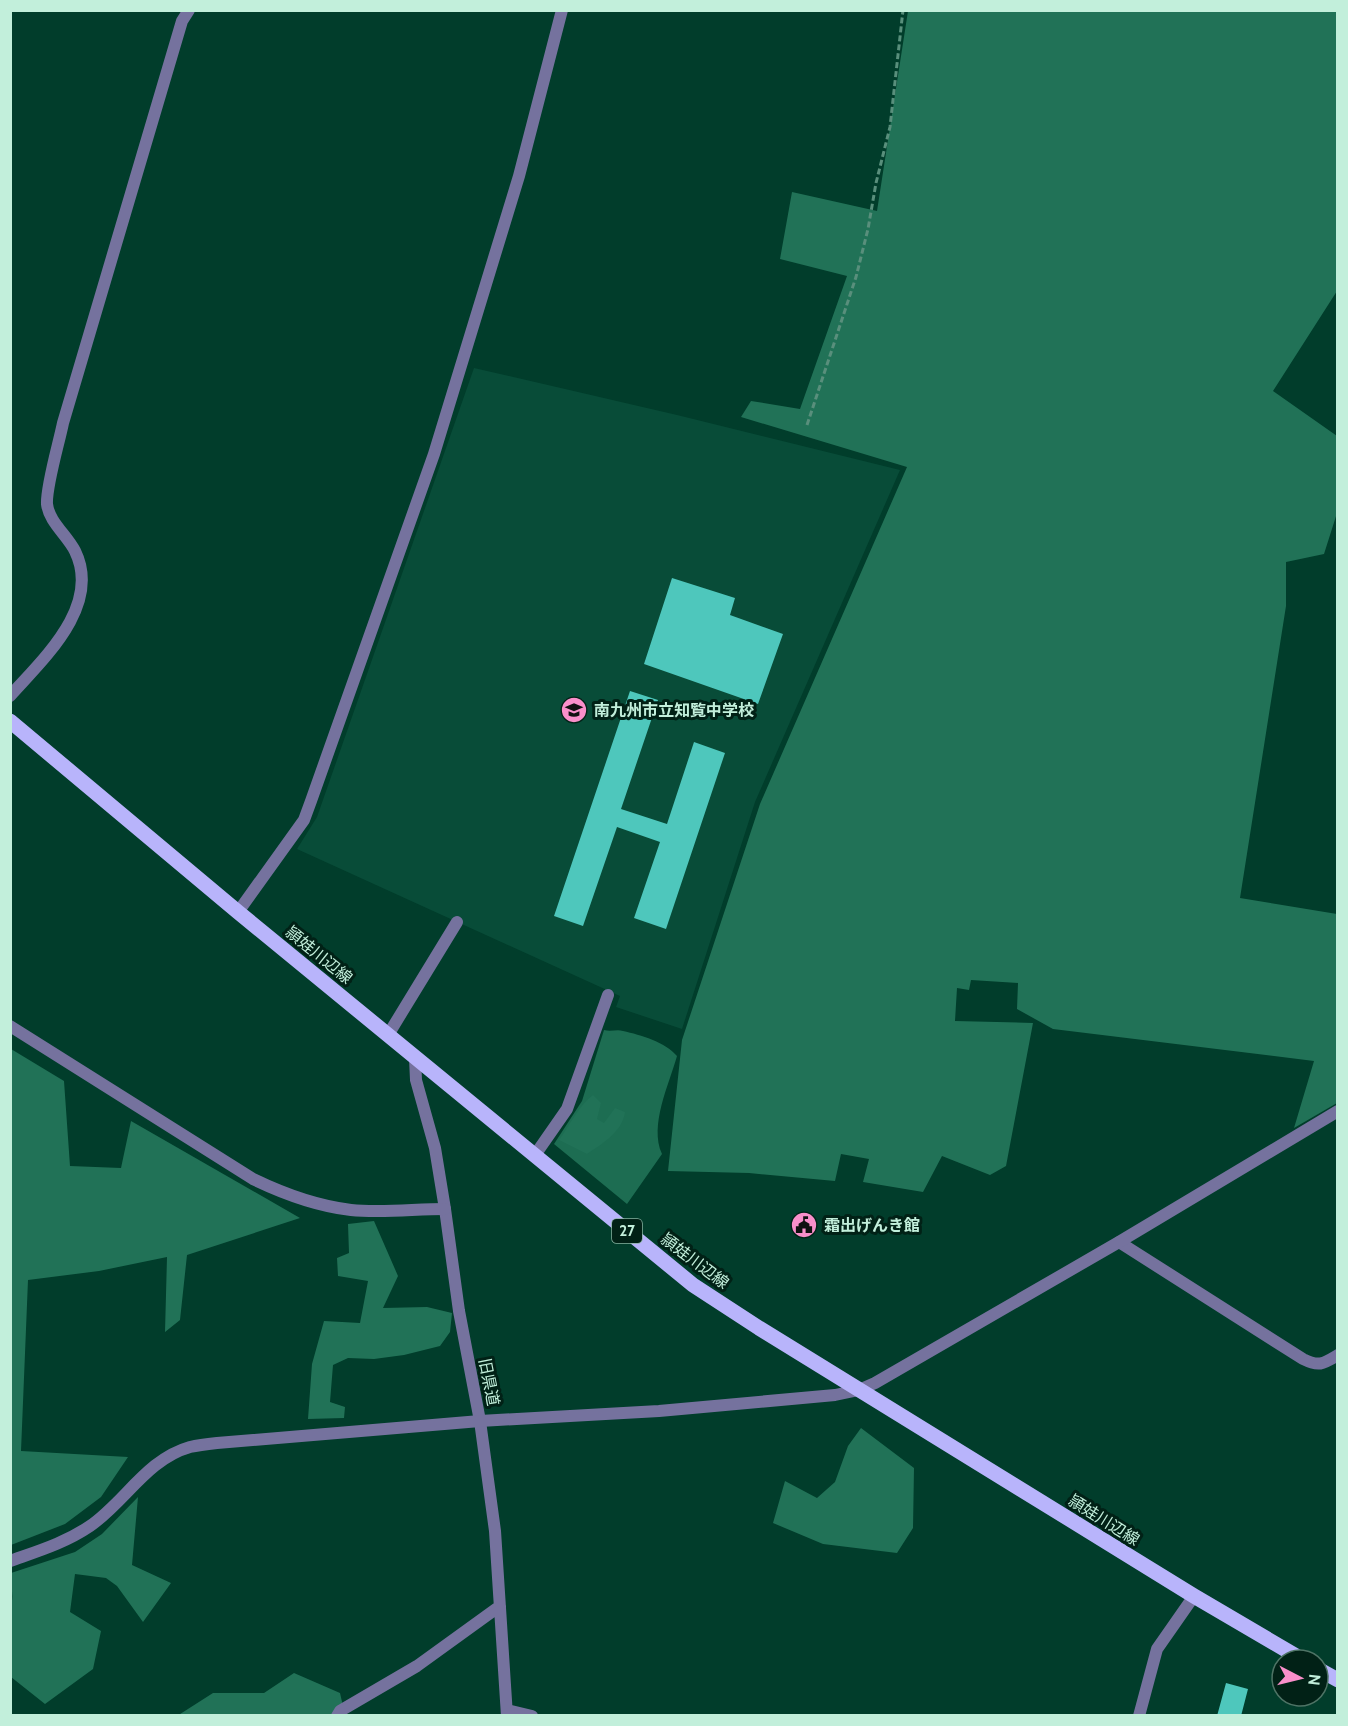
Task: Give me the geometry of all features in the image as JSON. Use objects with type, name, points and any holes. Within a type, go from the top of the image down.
[{"type":"main road","name":"頴娃川辺線","points":[[10,721],[238,912],[693,1285],[859,1390],[1283,1648]]},
{"type":"street","points":[[10,696],[65,633],[77,606],[81,572],[75,551],[55,523],[47,505],[49,488],[63,423],[182,21],[189,10]]},
{"type":"street","points":[[238,912],[304,820],[315,790],[434,454],[519,176],[562,10]]},
{"type":"street","points":[[388,1035],[458,922]]},
{"type":"street","points":[[535,1155],[567,1110],[608,995]]},
{"type":"street","points":[[10,1026],[253,1179],[276,1190],[329,1206],[354,1210],[446,1209]]},
{"type":"street","name":"旧県道","points":[[415,1058],[416,1080],[435,1148],[446,1209],[459,1311],[480,1421],[495,1531],[507,1713]]},
{"type":"street","points":[[10,1561],[67,1541],[92,1524],[152,1468],[190,1447],[480,1421],[670,1410],[835,1395],[859,1390],[875,1383],[1119,1242],[1338,1111]]},
{"type":"street","points":[[1119,1242],[1303,1359],[1313,1364],[1324,1364],[1338,1354]]},
{"type":"street","points":[[1139,1716],[1157,1649],[1194,1596]]},
{"type":"street","points":[[337,1716],[340,1711],[417,1666],[500,1606]]},
{"type":"street","points":[[507,1713],[532,1716]]},
{"type":"path","points":[[807,425],[856,277],[867,230],[890,127],[903,10]]},
{"type":"shaded area","points":[[908,11],[1337,11],[1337,291],[1273,391],[1337,436],[1337,513],[1324,554],[1286,562],[1286,606],[1240,898],[1337,914],[1337,1103],[1294,1128],[1314,1061],[1053,1029],[1017,1009],[1018,983],[971,980],[969,990],[957,988],[955,1021],[1033,1023],[1006,1166],[990,1175],[942,1156],[923,1192],[863,1182],[869,1159],[841,1154],[835,1181],[749,1173],[668,1171],[682,1040],[760,804],[907,467],[741,417],[751,401],[800,409],[847,276],[780,259],[792,192],[877,211]]},
{"type":"shaded area","name":"南九州市立知覧中学校","points":[[474,368],[900,470],[755,802],[682,1029],[616,1007],[620,996],[297,849],[317,817]]},
{"type":"shaded area","points":[[604,1030],[621,1030],[645,1037],[666,1047],[677,1056],[659,1118],[659,1143],[662,1154],[627,1204],[554,1144],[582,1101]]},
{"type":"shaded area","points":[[11,1049],[64,1081],[70,1166],[121,1168],[131,1121],[300,1218],[187,1255],[180,1320],[165,1332],[167,1257],[99,1271],[28,1280],[21,1451],[128,1457],[101,1497],[65,1524],[11,1545]]},
{"type":"shaded area","points":[[593,1095],[601,1103],[597,1119],[604,1123],[615,1108],[625,1112],[616,1131],[587,1154],[559,1140],[579,1110]]},
{"type":"shaded area","points":[[374,1221],[398,1276],[383,1308],[427,1307],[452,1313],[450,1332],[440,1346],[404,1355],[374,1359],[348,1358],[333,1365],[330,1402],[345,1407],[344,1418],[308,1419],[312,1364],[324,1321],[360,1323],[368,1281],[338,1276],[337,1258],[349,1253],[348,1224]]},
{"type":"shaded area","points":[[861,1428],[914,1468],[913,1528],[897,1553],[823,1544],[773,1523],[785,1481],[817,1498],[835,1482],[848,1446]]},
{"type":"shaded area","points":[[138,1497],[132,1565],[171,1583],[143,1622],[117,1586],[106,1578],[75,1574],[70,1612],[101,1631],[93,1669],[45,1704],[11,1677],[11,1573],[75,1552],[102,1534]]},
{"type":"shaded area","points":[[294,1673],[340,1693],[345,1715],[177,1716],[213,1693],[264,1693]]},
{"type":"building","points":[[672,578],[735,598],[730,615],[783,634],[758,704],[644,664]]},
{"type":"building","points":[[630,691],[658,700],[621,809],[667,824],[694,742],[725,753],[666,929],[634,918],[660,842],[617,827],[583,926],[554,916]]},
{"type":"building","points":[[1226,1683],[1248,1689],[1241,1716],[1217,1716]]},
{"type":"place","name":"南九州市立知覧中学校","points":[[574,710]]},
{"type":"place","name":"霜出げんき館","points":[[804,1225]]}]
